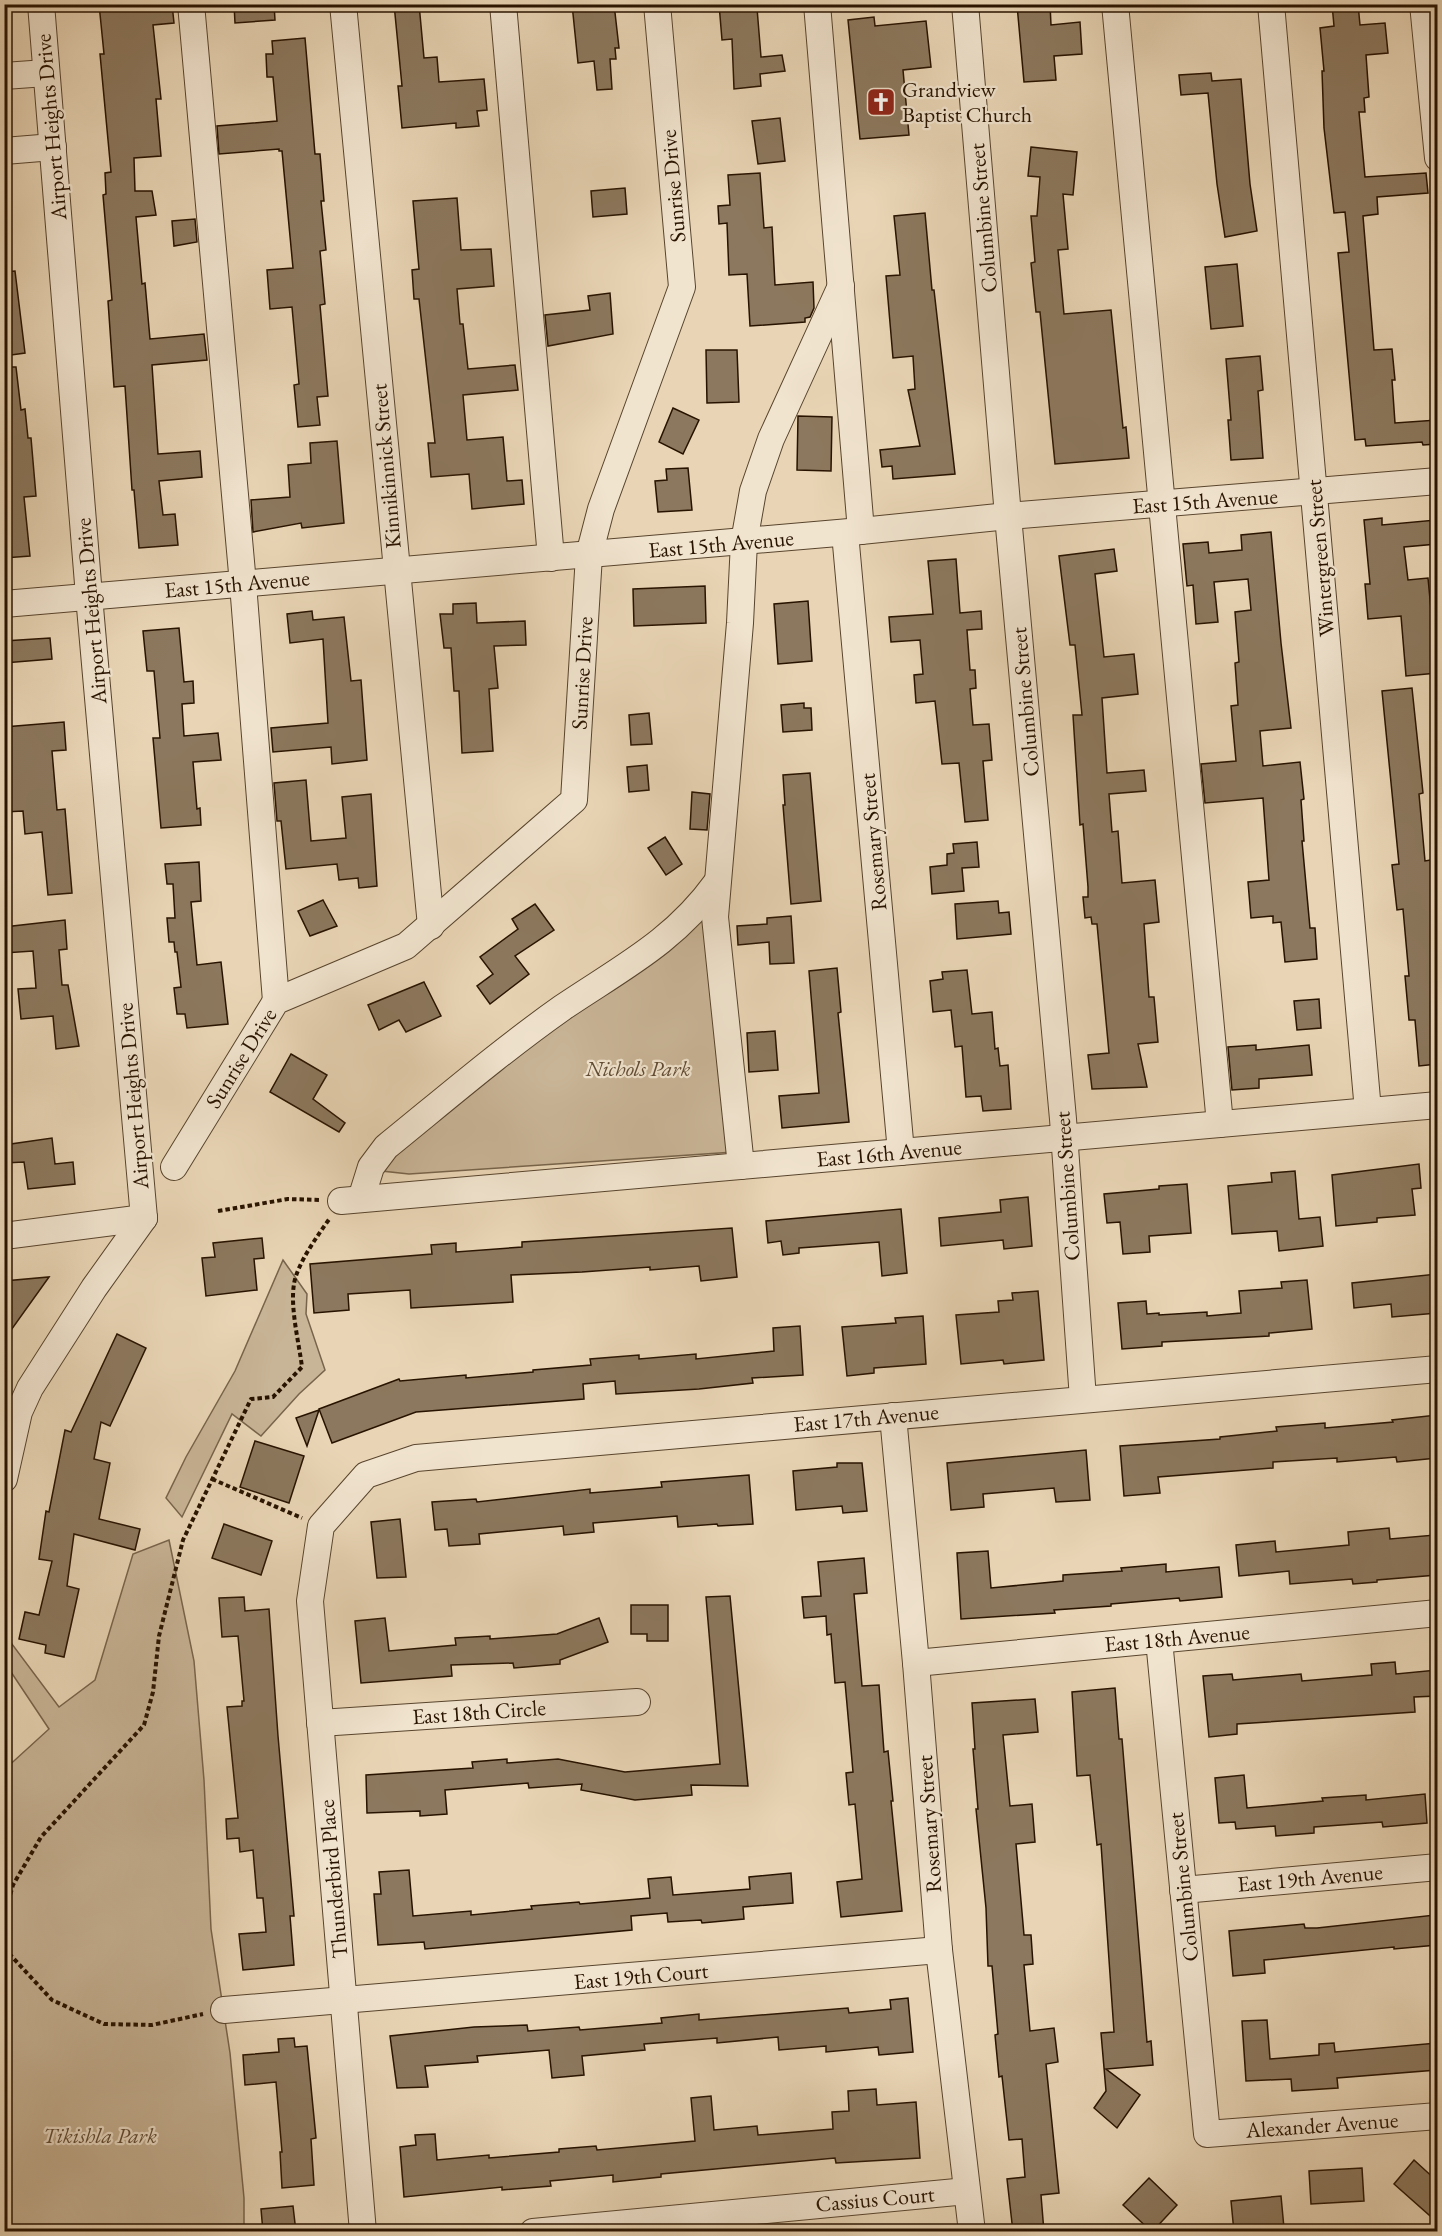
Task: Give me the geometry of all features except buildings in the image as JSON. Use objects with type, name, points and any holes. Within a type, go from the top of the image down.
[{"type":"street","name":"Airport Heights Drive","points":[[41,4],[89,596],[144,1218]]},
{"type":"street","points":[[190,4],[243,584],[276,1001]]},
{"type":"street","name":"Kinnikinnick Street","points":[[344,4],[430,926]]},
{"type":"street","points":[[503,4],[551,558]]},
{"type":"street","name":"Sunrise Drive","points":[[174,1167],[276,1001],[406,946],[574,800],[589,555],[601,509],[682,287],[657,4]]},
{"type":"street","name":"Rosemary Street","points":[[817,4],[841,286],[853,532],[901,1152]]},
{"type":"street","name":"Columbine Street","points":[[965,4],[1064,1137],[1083,1400]]},
{"type":"street","points":[[1115,4],[1220,1124]]},
{"type":"street","name":"Wintergreen Street","points":[[1270,4],[1368,1111]]},
{"type":"street","points":[[1423,4],[1437,158]]},
{"type":"street","points":[[4,76],[46,73]]},
{"type":"street","points":[[4,151],[53,147]]},
{"type":"street","points":[[741,1166],[715,917],[740,623],[744,542],[753,491],[771,439],[841,286]]},
{"type":"street","name":"East 15th Avenue","points":[[4,604],[744,542],[1008,516],[1437,481]]},
{"type":"street","points":[[351,1200],[386,1147],[561,1009],[663,941],[701,905],[717,882]]},
{"type":"street","name":"East 16th Avenue","points":[[351,1200],[1437,1105]]},
{"type":"street","points":[[4,1236],[144,1218]]},
{"type":"street","points":[[4,1479],[20,1412],[30,1388],[94,1288],[144,1218]]},
{"type":"street","name":"East 17th Avenue","points":[[321,1526],[366,1475],[416,1458],[1437,1369]]},
{"type":"street","name":"Rosemary Street","points":[[893,1416],[939,1950],[972,2232]]},
{"type":"street","name":"Thunderbird Place","points":[[321,1526],[310,1600],[363,2232]]},
{"type":"street","name":"East 18th Avenue","points":[[916,1663],[1437,1613]]},
{"type":"street","name":"Columbine Street","points":[[1159,1640],[1207,2133]]},
{"type":"street","name":"East 18th Circle","points":[[320,1723],[637,1701]]},
{"type":"street","name":"East 19th Avenue","points":[[1183,1890],[1437,1867]]},
{"type":"street","name":"East 19th Court","points":[[344,2001],[939,1950]]},
{"type":"street","points":[[224,2010],[344,2001]]},
{"type":"street","name":"Alexander Avenue","points":[[1207,2133],[1437,2116]]},
{"type":"street","name":"Cassius Court","points":[[533,2232],[967,2190]]},
{"type":"path","points":[[218,1211],[288,1199],[351,1200]]},
{"type":"path","points":[[4,1916],[13,1885],[41,1837],[144,1725],[153,1692],[159,1636],[183,1540],[251,1399],[273,1396],[302,1367],[294,1309],[294,1283],[309,1249],[351,1200]]},
{"type":"path","points":[[212,1479],[321,1526]]},
{"type":"path","points":[[4,1948],[52,2000],[104,2024],[152,2025],[224,2010]]},
{"type":"green space","name":"Nichols Park","points":[[696,917],[714,930],[734,1152],[409,1174],[382,1171],[392,1144]]},
{"type":"green space","points":[[283,1260],[307,1294],[306,1314],[325,1370],[299,1394],[261,1436],[232,1414],[182,1517],[166,1498],[186,1457],[235,1371]]},
{"type":"green space","name":"Tikishla Park","points":[[169,1540],[194,1661],[204,1780],[211,1929],[230,2053],[244,2198],[244,2231],[5,2231],[4,1770],[49,1729],[5,1663],[5,1638],[9,1640],[59,1707],[95,1680],[133,1554]]},
{"type":"place","name":"Grandview Baptist Church","points":[[881,102]]}]
